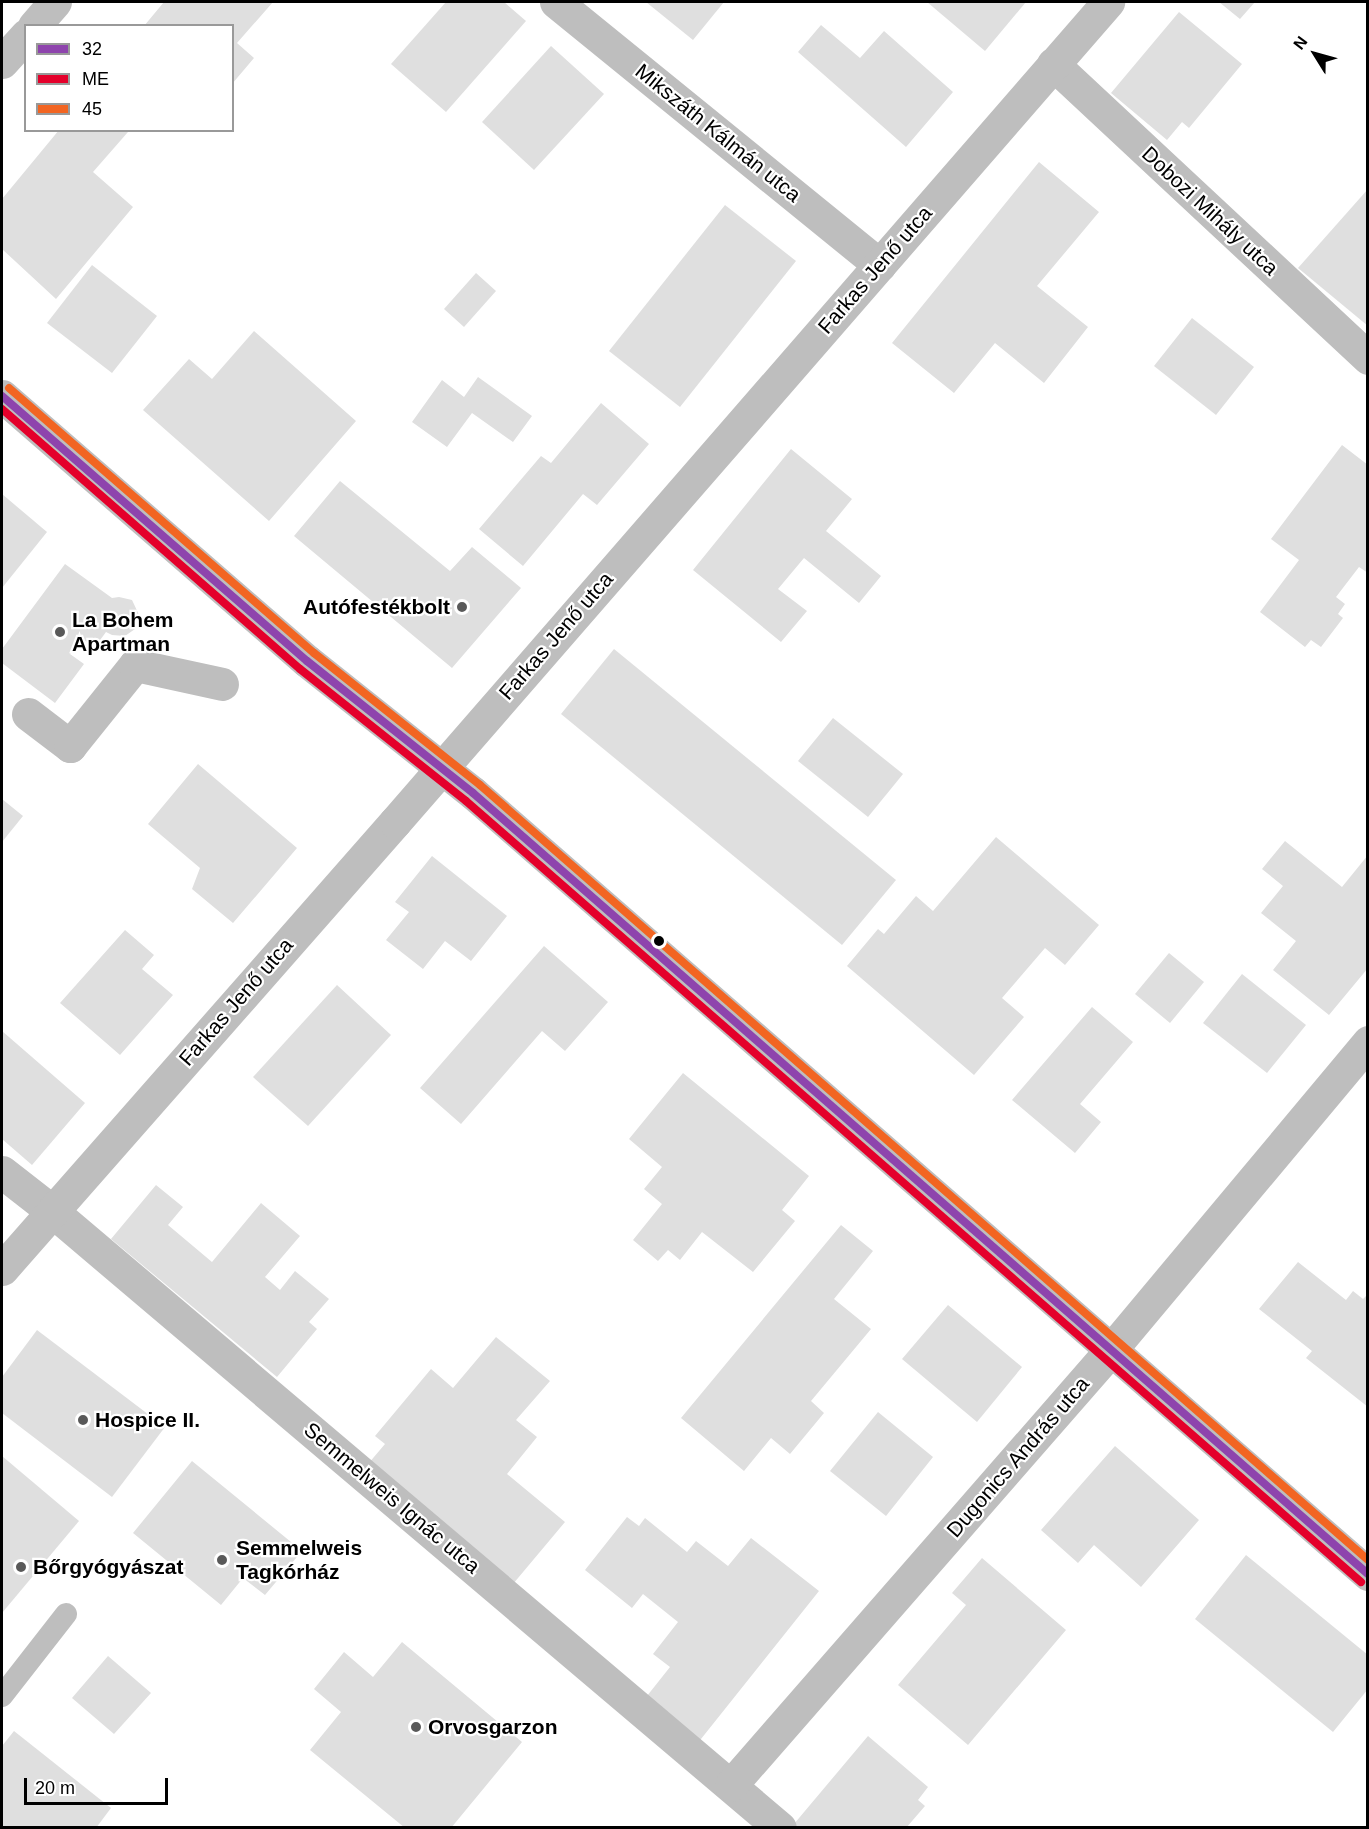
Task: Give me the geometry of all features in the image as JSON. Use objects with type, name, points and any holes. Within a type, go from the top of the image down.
[{"type":"street","points":[[36,24],[56,2]]},
{"type":"street","name":"Mikszáth Kálmán utca","points":[[556,2],[880,264]]},
{"type":"street","name":"Farkas Jenő utca","points":[[2,1269],[1108,2]]},
{"type":"street","points":[[2,62],[24,37]]},
{"type":"street","name":"Dobozi Mihály utca","points":[[1053,64],[1368,358]]},
{"type":"street","points":[[2,396],[306,661],[441,768],[1368,1574]]},
{"type":"street","points":[[130,648],[163,672]]},
{"type":"street","points":[[28,714],[70,746],[135,665],[222,684]]},
{"type":"street","name":"Dugonics András utca","points":[[731,1785],[1110,1351],[1368,1042]]},
{"type":"street","name":"Semmelweis Ignác utca","points":[[2,1172],[52,1211],[780,1827]]},
{"type":"lane","points":[[2,1696],[66,1614]]},
{"type":"building","points":[[164,2],[273,2],[237,43],[254,58],[234,82],[234,24],[146,24]]},
{"type":"building","points":[[446,2],[504,2],[526,21],[446,112],[391,64]]},
{"type":"building","points":[[646,2],[724,2],[693,40]]},
{"type":"building","points":[[927,2],[1026,2],[985,51]]},
{"type":"building","points":[[1219,2],[1255,2],[1240,19]]},
{"type":"building","points":[[1179,12],[1242,64],[1189,128],[1182,122],[1167,140],[1111,93]]},
{"type":"building","points":[[821,25],[860,58],[884,31],[953,92],[906,147],[798,52]]},
{"type":"building","points":[[551,46],[604,94],[534,170],[482,122]]},
{"type":"building","points":[[57,132],[128,132],[93,172],[133,207],[56,299],[2,249],[2,199]]},
{"type":"building","points":[[1039,162],[1099,212],[1037,286],[1088,327],[1044,383],[995,343],[954,393],[892,343]]},
{"type":"building","points":[[1368,189],[1368,326],[1298,268]]},
{"type":"building","points":[[725,205],[796,261],[680,407],[609,351]]},
{"type":"building","points":[[92,265],[157,316],[112,373],[47,323]]},
{"type":"building","points":[[476,273],[496,291],[464,327],[444,309]]},
{"type":"building","points":[[1192,318],[1254,367],[1216,415],[1154,366]]},
{"type":"building","points":[[254,331],[356,421],[269,521],[143,410],[189,359],[212,379]]},
{"type":"building","points":[[478,377],[532,416],[513,442],[472,413],[447,447],[412,422],[442,380],[464,397]]},
{"type":"building","points":[[601,403],[649,444],[597,505],[583,494],[523,566],[479,529],[541,456],[551,463]]},
{"type":"building","points":[[1342,445],[1368,465],[1368,573],[1359,567],[1336,597],[1345,604],[1338,614],[1343,618],[1321,647],[1311,640],[1305,647],[1260,612],[1299,560],[1271,539]]},
{"type":"building","points":[[791,449],[852,499],[826,531],[881,576],[859,603],[804,558],[778,589],[807,611],[781,642],[693,570]]},
{"type":"building","points":[[340,481],[450,571],[472,547],[521,588],[452,668],[294,536]]},
{"type":"building","points":[[2,494],[47,532],[2,588]]},
{"type":"building","name":"La Bohem Apartman","points":[[65,564],[112,598],[132,600],[140,617],[135,629],[125,636],[106,632],[95,647],[82,639],[70,654],[84,664],[55,703],[2,663],[2,649]]},
{"type":"building","points":[[614,649],[896,880],[842,945],[561,714]]},
{"type":"building","points":[[833,718],[903,774],[868,817],[798,761]]},
{"type":"building","points":[[198,764],[297,848],[233,923],[192,889],[200,868],[148,824]]},
{"type":"building","points":[[2,799],[23,816],[2,842]]},
{"type":"building","points":[[996,837],[1099,925],[1065,965],[1045,948],[1002,998],[1024,1017],[974,1075],[847,966],[878,929],[884,934],[916,896],[933,911]]},
{"type":"building","points":[[1285,841],[1342,887],[1368,855],[1368,968],[1329,1015],[1273,970],[1296,941],[1261,913],[1283,886],[1262,869]]},
{"type":"building","points":[[432,856],[507,916],[471,961],[445,941],[423,969],[386,940],[409,912],[395,902]]},
{"type":"building","points":[[125,930],[154,955],[142,969],[173,995],[120,1055],[60,1003]]},
{"type":"building","points":[[544,946],[608,1002],[565,1051],[542,1031],[461,1124],[420,1088]]},
{"type":"building","points":[[1169,953],[1204,982],[1170,1023],[1135,994]]},
{"type":"building","points":[[1242,974],[1306,1025],[1267,1073],[1203,1023]]},
{"type":"building","points":[[337,985],[391,1035],[308,1126],[253,1077]]},
{"type":"building","points":[[1092,1007],[1133,1042],[1080,1104],[1101,1122],[1075,1153],[1012,1100]]},
{"type":"building","points":[[2,1031],[85,1103],[32,1165],[2,1139]]},
{"type":"building","points":[[683,1073],[809,1176],[782,1210],[795,1221],[753,1272],[702,1232],[680,1260],[668,1250],[658,1261],[633,1240],[662,1204],[644,1189],[662,1167],[629,1139]]},
{"type":"building","points":[[156,1185],[183,1207],[168,1225],[212,1262],[261,1203],[300,1236],[265,1277],[280,1290],[295,1271],[329,1299],[309,1322],[317,1329],[277,1377],[111,1239]]},
{"type":"building","points":[[841,1225],[873,1251],[834,1299],[871,1329],[811,1401],[824,1413],[790,1454],[771,1438],[744,1471],[681,1418]]},
{"type":"building","points":[[1298,1262],[1346,1300],[1353,1291],[1363,1299],[1368,1294],[1368,1407],[1306,1358],[1312,1351],[1259,1309]]},
{"type":"building","points":[[948,1305],[1022,1367],[977,1422],[902,1359]]},
{"type":"building","name":"Hospice II.","points":[[37,1330],[165,1427],[112,1497],[2,1413],[2,1377]]},
{"type":"building","points":[[496,1337],[550,1381],[516,1420],[537,1437],[507,1474],[565,1522],[513,1584],[368,1464],[385,1444],[375,1436],[431,1369],[453,1388]]},
{"type":"building","points":[[878,1412],[933,1457],[886,1516],[830,1471]]},
{"type":"building","points":[[1115,1446],[1199,1520],[1141,1587],[1094,1545],[1078,1563],[1041,1530]]},
{"type":"building","name":"Bőrgyógyászat","points":[[2,1456],[79,1521],[2,1613]]},
{"type":"building","points":[[192,1461],[302,1551],[265,1595],[243,1578],[221,1605],[133,1533]]},
{"type":"building","points":[[627,1517],[639,1526],[645,1518],[687,1552],[696,1541],[728,1566],[751,1538],[819,1591],[697,1744],[643,1701],[670,1667],[653,1654],[678,1622],[643,1594],[632,1608],[585,1570]]},
{"type":"building","points":[[1246,1555],[1368,1655],[1368,1689],[1333,1732],[1195,1619]]},
{"type":"building","points":[[982,1558],[1066,1630],[968,1745],[898,1685],[966,1605],[952,1593]]},
{"type":"building","name":"Orvosgarzon","points":[[402,1642],[522,1742],[451,1828],[405,1828],[310,1750],[341,1712],[314,1689],[344,1652],[373,1677]]},
{"type":"building","points":[[108,1656],[151,1693],[114,1734],[72,1698]]},
{"type":"building","points":[[14,1731],[111,1808],[96,1828],[2,1828],[2,1746]]},
{"type":"building","points":[[868,1736],[928,1787],[918,1800],[925,1806],[906,1828],[798,1828],[794,1824]]},
{"type":"transit line","name":"45","points":[[9,388],[314,653],[480,785],[1368,1560]]},
{"type":"transit line","name":"32","points":[[2,396],[307,661],[473,793],[1368,1574]]},
{"type":"transit line","name":"ME","points":[[2,409],[300,669],[466,801],[1361,1582]]},
{"type":"place","name":"Autófestékbolt","points":[[462,607]]},
{"type":"place","name":"La Bohem Apartman","points":[[60,632]]},
{"type":"place","name":"Hospice II.","points":[[83,1420]]},
{"type":"place","name":"Semmelweis Tagkórház","points":[[222,1560]]},
{"type":"place","name":"Bőrgyógyászat","points":[[21,1567]]},
{"type":"place","name":"Orvosgarzon","points":[[416,1727]]}]
